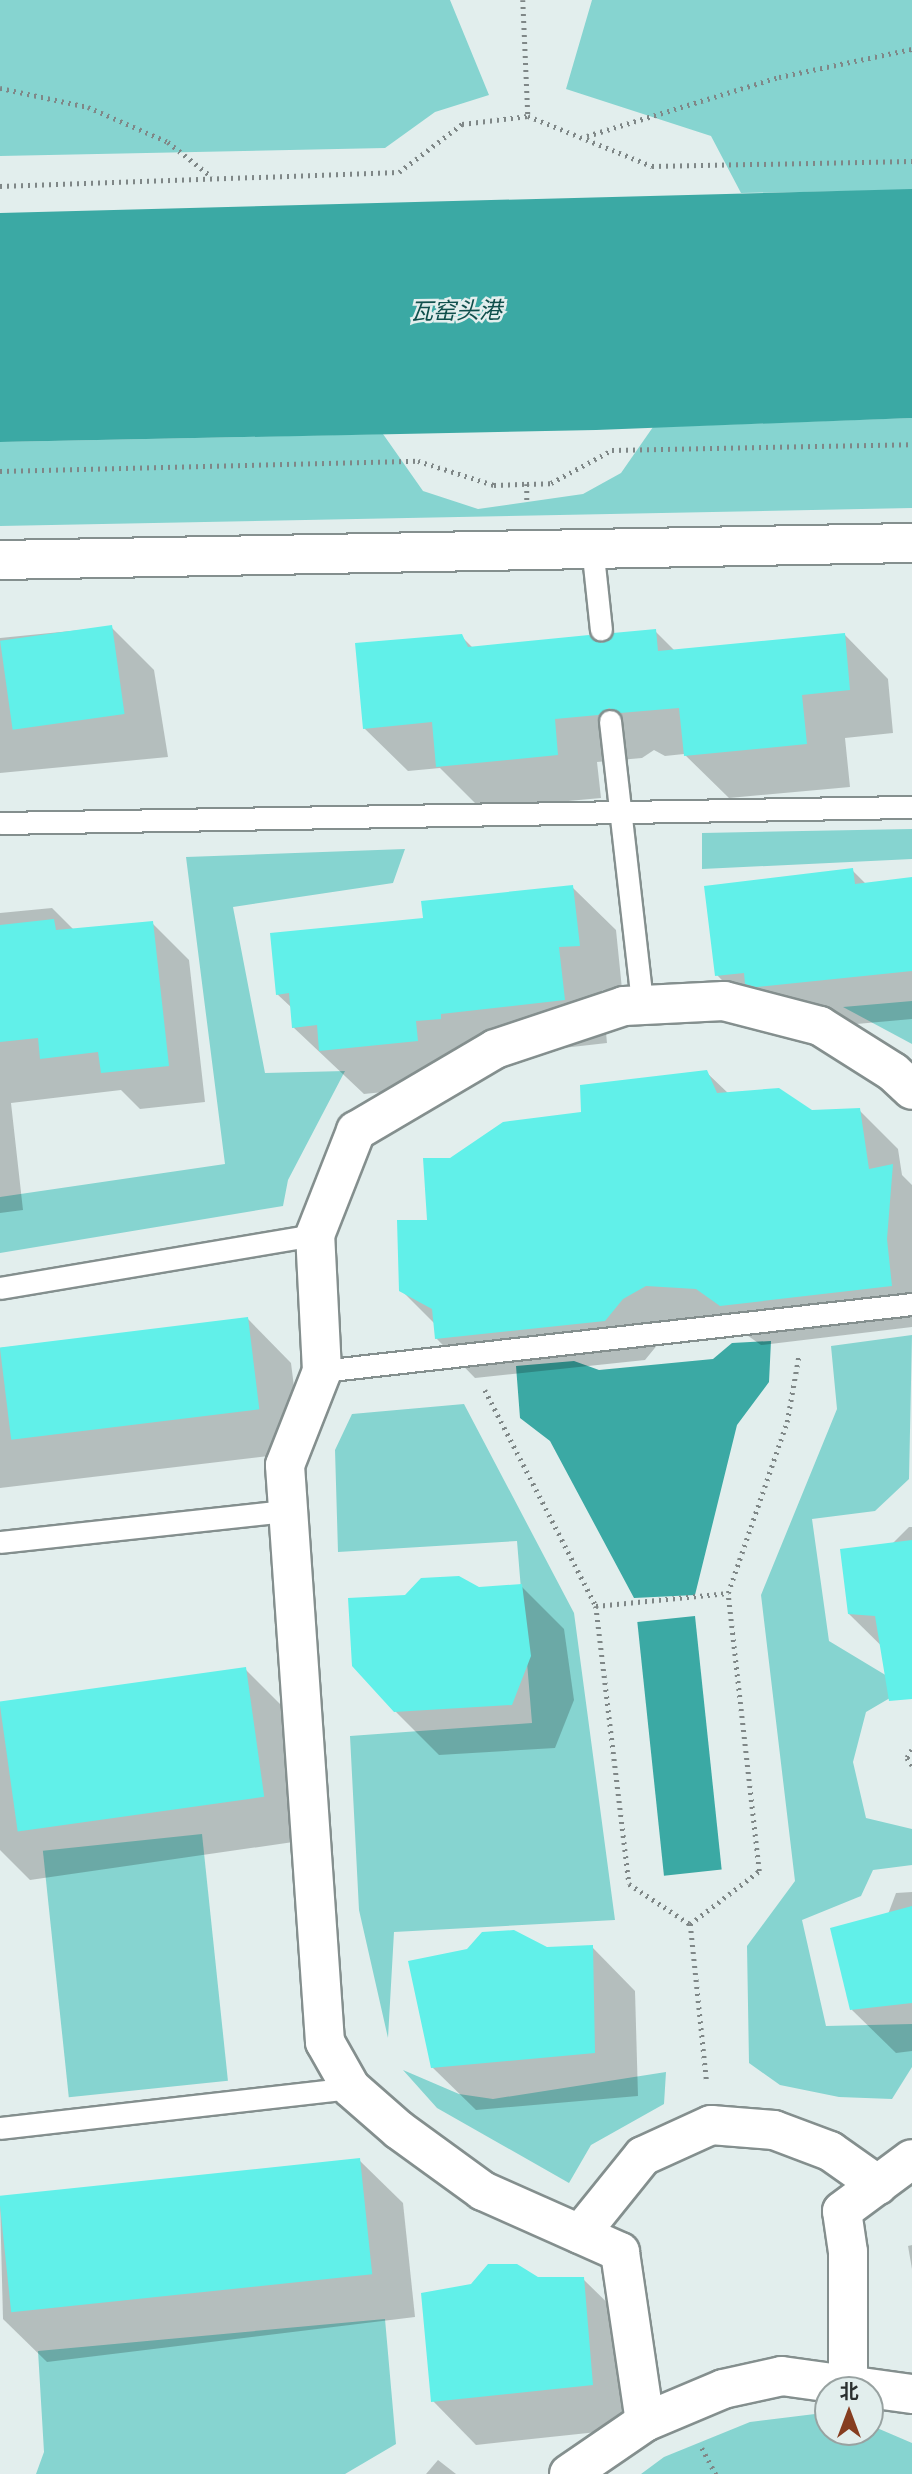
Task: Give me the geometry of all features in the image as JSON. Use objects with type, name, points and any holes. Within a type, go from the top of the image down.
[{"type":"street","points":[[0,560],[592,545],[912,543]]},
{"type":"street","points":[[645,2422],[620,2252],[483,2191],[399,2130],[351,2088],[325,2042],[286,1511],[285,1465],[323,1371],[315,1235],[356,1132],[495,1049],[642,1004],[724,1001],[820,1026],[893,1072],[912,1090]]},
{"type":"street","points":[[580,2234],[642,2156],[711,2125],[774,2130],[830,2151],[878,2185]]},
{"type":"street","points":[[848,2376],[848,2252],[842,2211],[912,2159]]},
{"type":"street","points":[[569,2474],[645,2422],[723,2389],[782,2376],[814,2379]]},
{"type":"street","points":[[884,2389],[912,2394]]},
{"type":"lane","points":[[592,545],[601,630]]},
{"type":"lane","points":[[610,721],[642,1004]]},
{"type":"lane","points":[[0,824],[912,807]]},
{"type":"lane","points":[[0,1288],[315,1235]]},
{"type":"lane","points":[[323,1371],[912,1304]]},
{"type":"lane","points":[[0,1542],[286,1511]]},
{"type":"lane","points":[[0,2128],[351,2088]]},
{"type":"path","points":[[523,0],[527,116]]},
{"type":"path","points":[[587,136],[779,77],[912,49]]},
{"type":"path","points":[[0,88],[88,107],[168,142],[213,177]]},
{"type":"path","points":[[0,186],[399,172],[462,124],[527,116],[587,136],[652,166],[912,161]]},
{"type":"path","points":[[0,471],[418,461],[494,485],[551,483],[612,450],[912,444]]},
{"type":"path","points":[[690,1924],[759,1871],[728,1593],[787,1422],[806,1316]]},
{"type":"path","points":[[467,1355],[596,1606],[629,1884],[690,1924]]},
{"type":"path","points":[[596,1606],[728,1593]]},
{"type":"path","points":[[912,1750],[907,1758],[912,1765]]},
{"type":"path","points":[[690,1924],[711,2125]]},
{"type":"shaded area","points":[[0,0],[450,0],[489,95],[435,112],[385,148],[0,156]]},
{"type":"shaded area","points":[[592,0],[912,0],[912,190],[741,193],[711,136],[566,89]]},
{"type":"shaded area","points":[[912,418],[912,508],[0,526],[0,442],[383,434],[423,491],[478,509],[583,494],[621,473],[653,427]]},
{"type":"shaded area","points":[[912,829],[912,859],[702,869],[702,833]]},
{"type":"shaded area","points":[[405,849],[393,883],[233,907],[265,1073],[345,1071],[288,1180],[283,1206],[0,1253],[0,1197],[225,1164],[186,857]]},
{"type":"shaded area","points":[[912,1001],[912,1044],[843,1007]]},
{"type":"shaded area","points":[[912,1335],[909,1479],[875,1511],[812,1519],[829,1641],[907,1688],[866,1712],[853,1762],[866,1818],[912,1829],[912,1865],[873,1870],[861,1896],[802,1920],[826,2026],[912,2024],[912,2067],[892,2099],[839,2097],[780,2085],[749,2063],[747,1946],[795,1881],[761,1595],[837,1409],[831,1346]]},
{"type":"shaded area","points":[[464,1404],[574,1613],[615,1920],[394,1932],[388,2038],[359,1910],[350,1736],[532,1723],[517,1541],[338,1552],[335,1450],[352,1414]]},
{"type":"shaded area","points":[[202,1834],[228,2081],[69,2097],[43,1851]]},
{"type":"shaded area","points":[[403,2070],[459,2094],[493,2099],[666,2072],[664,2104],[591,2145],[569,2183],[437,2108]]},
{"type":"shaded area","points":[[385,2319],[396,2444],[345,2474],[36,2474],[44,2452],[38,2351]]},
{"type":"shaded area","points":[[814,2414],[814,2446],[884,2446],[884,2431],[912,2443],[912,2474],[641,2474],[664,2457],[750,2422]]},
{"type":"water","name":"瓦窑头港","points":[[912,189],[912,418],[596,430],[0,442],[0,213]]},
{"type":"water","points":[[771,1341],[769,1382],[737,1425],[695,1595],[634,1598],[550,1441],[520,1418],[516,1366],[574,1361],[599,1370],[713,1359],[732,1343]]},
{"type":"water","points":[[695,1616],[722,1870],[664,1876],[637,1622]]},
{"type":"building","points":[[112,625],[125,714],[13,730],[0,641]]},
{"type":"building","points":[[656,629],[658,651],[845,633],[850,690],[802,695],[807,744],[684,756],[679,708],[620,713],[609,708],[598,715],[555,719],[558,755],[436,767],[432,722],[363,729],[355,643],[462,634],[468,647],[589,635],[602,643],[613,633]]},
{"type":"building","points":[[853,868],[855,884],[912,877],[912,971],[756,987],[745,984],[744,973],[715,976],[704,886]]},
{"type":"building","points":[[573,885],[580,946],[559,947],[565,1000],[441,1014],[441,1019],[416,1021],[418,1041],[319,1051],[317,1025],[292,1028],[289,993],[276,995],[270,933],[423,918],[421,901]]},
{"type":"building","points":[[54,919],[56,930],[153,921],[169,1066],[101,1073],[98,1052],[40,1059],[38,1038],[0,1042],[0,925]]},
{"type":"building","points":[[707,1070],[717,1093],[779,1088],[812,1110],[860,1108],[869,1169],[893,1164],[887,1239],[892,1286],[720,1306],[696,1289],[646,1286],[623,1299],[605,1321],[435,1339],[432,1309],[399,1291],[397,1220],[427,1220],[423,1158],[450,1158],[503,1122],[581,1112],[580,1085]]},
{"type":"building","points":[[248,1317],[259,1409],[11,1440],[0,1347]]},
{"type":"building","points":[[912,1540],[912,1699],[889,1701],[875,1616],[848,1614],[840,1549]]},
{"type":"building","points":[[459,1576],[479,1587],[522,1584],[531,1656],[512,1705],[394,1712],[352,1666],[348,1598],[405,1595],[421,1578]]},
{"type":"building","points":[[246,1667],[264,1797],[18,1831],[0,1702]]},
{"type":"building","points":[[912,1906],[912,2003],[850,2010],[830,1928]]},
{"type":"building","points":[[514,1930],[547,1947],[593,1945],[595,2053],[431,2068],[408,1961],[467,1949],[482,1932]]},
{"type":"building","points":[[360,2158],[372,2274],[11,2312],[0,2196]]},
{"type":"building","points":[[488,2264],[517,2264],[538,2277],[584,2277],[593,2385],[431,2402],[421,2293],[471,2284]]}]
